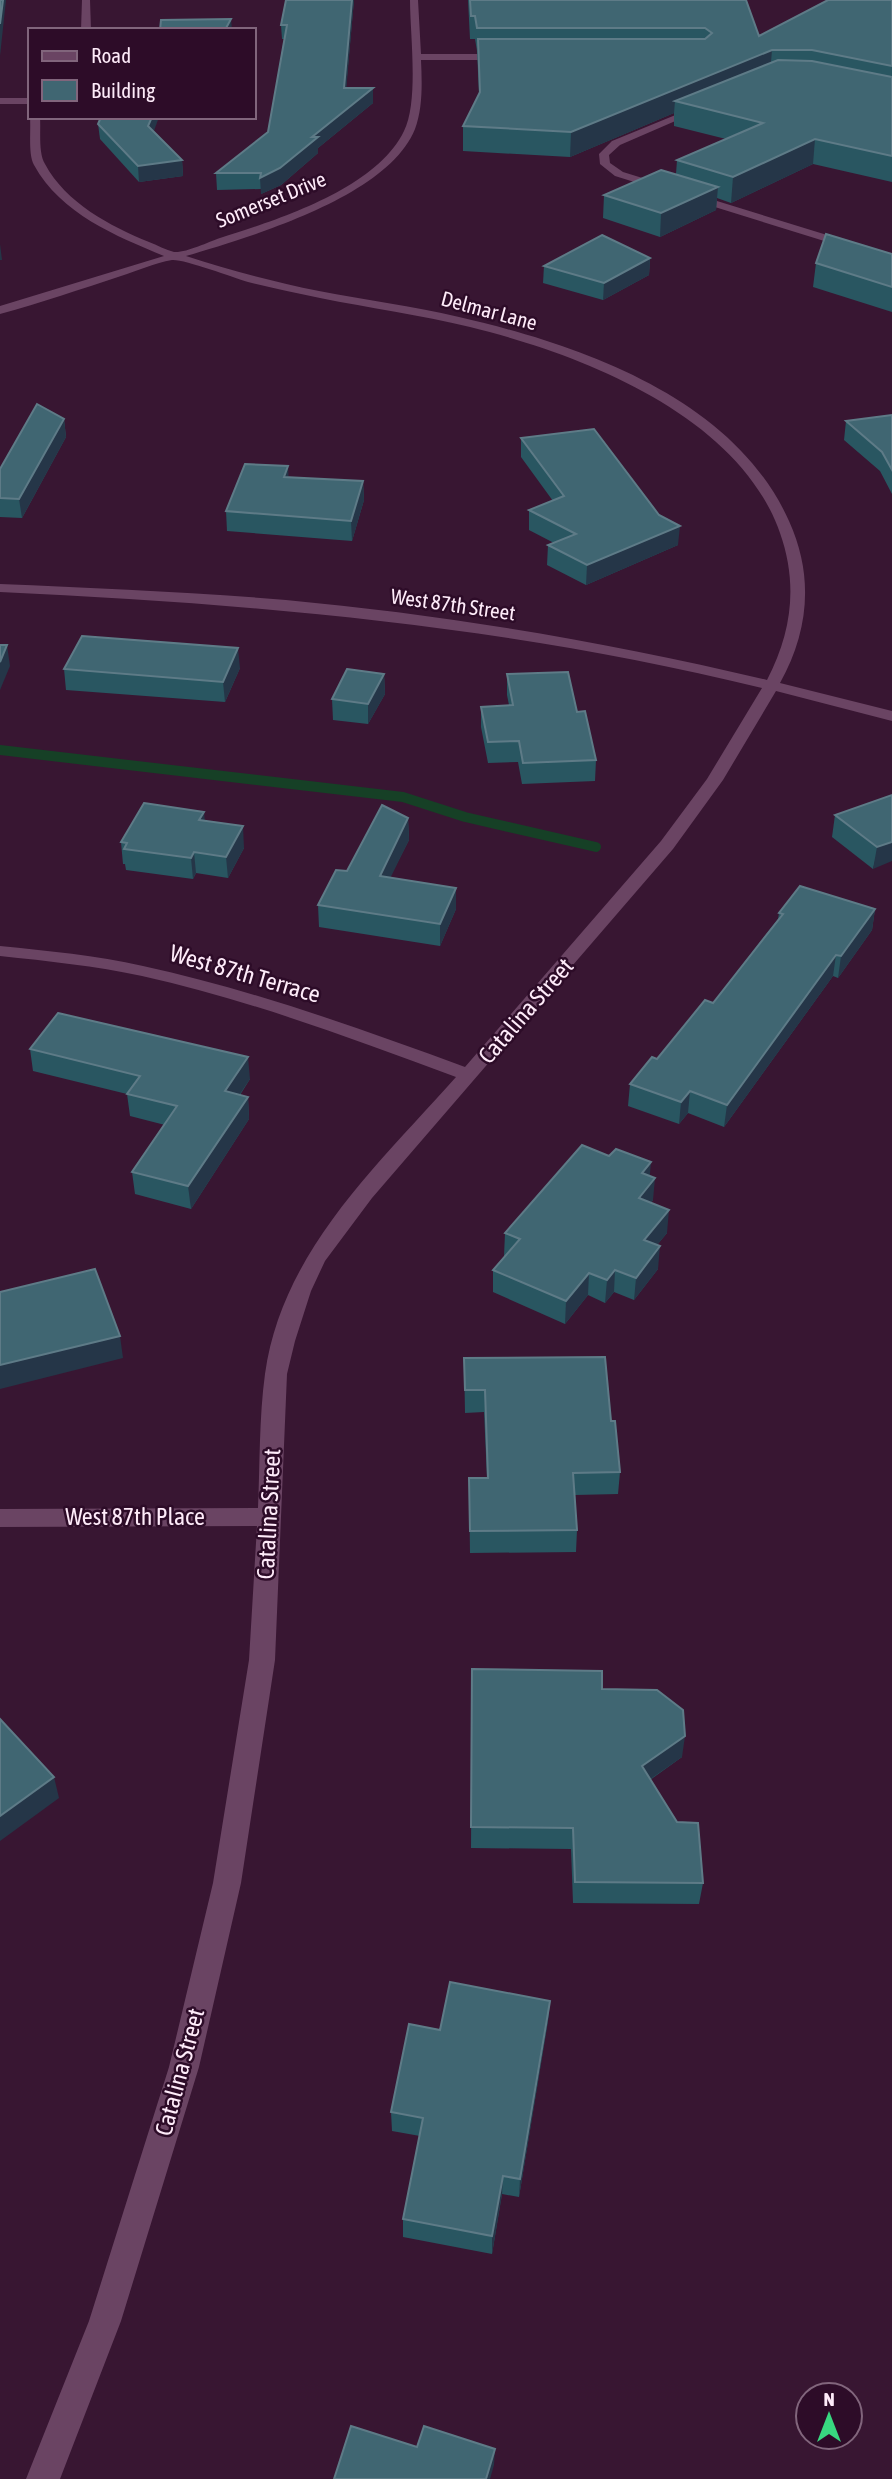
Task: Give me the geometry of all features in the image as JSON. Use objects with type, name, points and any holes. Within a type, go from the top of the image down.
[{"type":"street","points":[[86,0],[86,28]]},
{"type":"street","name":"Somerset Drive","points":[[0,310],[174,256],[294,215],[334,197],[384,163],[399,148],[410,130],[415,111],[414,0]]},
{"type":"street","points":[[415,57],[514,57]]},
{"type":"street","points":[[0,101],[28,101]]},
{"type":"street","points":[[703,107],[616,144],[604,154],[605,164],[619,174],[892,259]]},
{"type":"street","name":"Delmar Lane","points":[[34,119],[30,144],[36,167],[49,187],[71,208],[114,234],[230,277],[287,290],[419,313],[522,338],[624,378],[669,402],[706,428],[730,448],[759,479],[783,519],[793,550],[800,590],[795,631],[771,685]]},
{"type":"street","name":"West 87th Street","points":[[0,588],[221,600],[368,614],[579,645],[771,685],[892,716]]},
{"type":"street","name":"Catalina Street","points":[[43,2479],[105,2321],[180,2081],[227,1883],[262,1660],[276,1374],[285,1329],[307,1275],[323,1247],[365,1194],[665,852],[713,785],[771,685]]},
{"type":"street","name":"West 87th Terrace","points":[[0,951],[141,971],[230,993],[330,1024],[470,1075]]},
{"type":"street","name":"West 87th Place","points":[[0,1518],[270,1517]]},
{"type":"building","points":[[0,0],[3,0],[0,24]]},
{"type":"building","points":[[286,0],[352,0],[344,88],[373,88],[312,137],[318,137],[280,168],[260,178],[261,173],[216,173],[268,132],[287,25],[281,25]]},
{"type":"building","points":[[470,0],[746,0],[759,36],[828,0],[892,0],[892,66],[812,50],[772,50],[571,132],[463,126],[480,92],[478,39],[705,39],[712,33],[705,28],[477,28],[475,16],[471,16]]},
{"type":"building","points":[[231,19],[226,28],[160,28],[161,20]]},
{"type":"building","points":[[778,60],[812,61],[892,77],[892,156],[815,139],[733,177],[677,160],[763,123],[675,101]]},
{"type":"building","points":[[100,119],[151,119],[148,126],[182,160],[138,166],[98,124]]},
{"type":"building","points":[[661,170],[718,187],[661,213],[604,195]]},
{"type":"building","points":[[826,234],[892,254],[892,287],[816,263]]},
{"type":"building","points":[[602,235],[650,258],[604,283],[544,266]]},
{"type":"building","points":[[37,404],[64,419],[19,499],[0,498],[0,469]]},
{"type":"building","points":[[892,415],[892,470],[882,452],[846,421]]},
{"type":"building","points":[[594,429],[659,515],[680,526],[587,565],[548,545],[576,534],[529,510],[564,496],[521,438]]},
{"type":"building","points":[[245,464],[288,466],[284,477],[363,481],[351,521],[226,511]]},
{"type":"building","points":[[82,636],[238,648],[223,682],[64,669]]},
{"type":"building","points":[[0,645],[7,645],[0,662]]},
{"type":"building","points":[[347,669],[384,674],[368,704],[332,699]]},
{"type":"building","points":[[568,672],[577,712],[585,711],[596,760],[523,763],[519,741],[488,742],[481,707],[513,705],[507,674]]},
{"type":"building","points":[[892,795],[892,842],[877,847],[835,815]]},
{"type":"building","points":[[144,803],[204,812],[199,820],[243,826],[226,857],[194,852],[191,858],[124,849],[127,843],[121,842]]},
{"type":"building","points":[[382,805],[408,818],[380,876],[456,888],[440,924],[318,905],[336,870],[347,871]]},
{"type":"building","points":[[800,886],[875,909],[841,956],[836,955],[727,1105],[690,1091],[681,1102],[630,1084],[652,1057],[657,1059],[705,1000],[713,1003],[783,914],[779,913]]},
{"type":"building","points":[[58,1013],[248,1057],[225,1091],[248,1097],[188,1186],[132,1172],[177,1106],[127,1094],[140,1076],[30,1049]]},
{"type":"building","points":[[582,1145],[609,1156],[616,1149],[651,1162],[642,1173],[655,1178],[639,1198],[669,1210],[644,1240],[660,1246],[636,1278],[615,1270],[607,1280],[589,1273],[566,1301],[493,1270],[520,1239],[505,1233]]},
{"type":"building","points":[[95,1269],[120,1336],[0,1365],[0,1292]]},
{"type":"building","points":[[605,1357],[611,1421],[615,1421],[620,1472],[573,1473],[577,1530],[470,1531],[469,1478],[488,1478],[485,1390],[465,1390],[464,1358]]},
{"type":"building","points":[[472,1669],[602,1671],[602,1689],[657,1690],[683,1710],[685,1736],[642,1766],[677,1822],[698,1823],[703,1883],[575,1882],[573,1828],[471,1827]]},
{"type":"building","points":[[0,1719],[54,1777],[0,1816]]},
{"type":"building","points":[[450,1982],[550,2001],[520,2179],[503,2176],[492,2236],[403,2219],[423,2118],[391,2112],[409,2024],[440,2030]]},
{"type":"building","points":[[351,2426],[417,2447],[424,2426],[495,2449],[486,2479],[334,2479]]},
{"type":"waterway","points":[[0,750],[403,797],[465,817],[596,847]]}]
